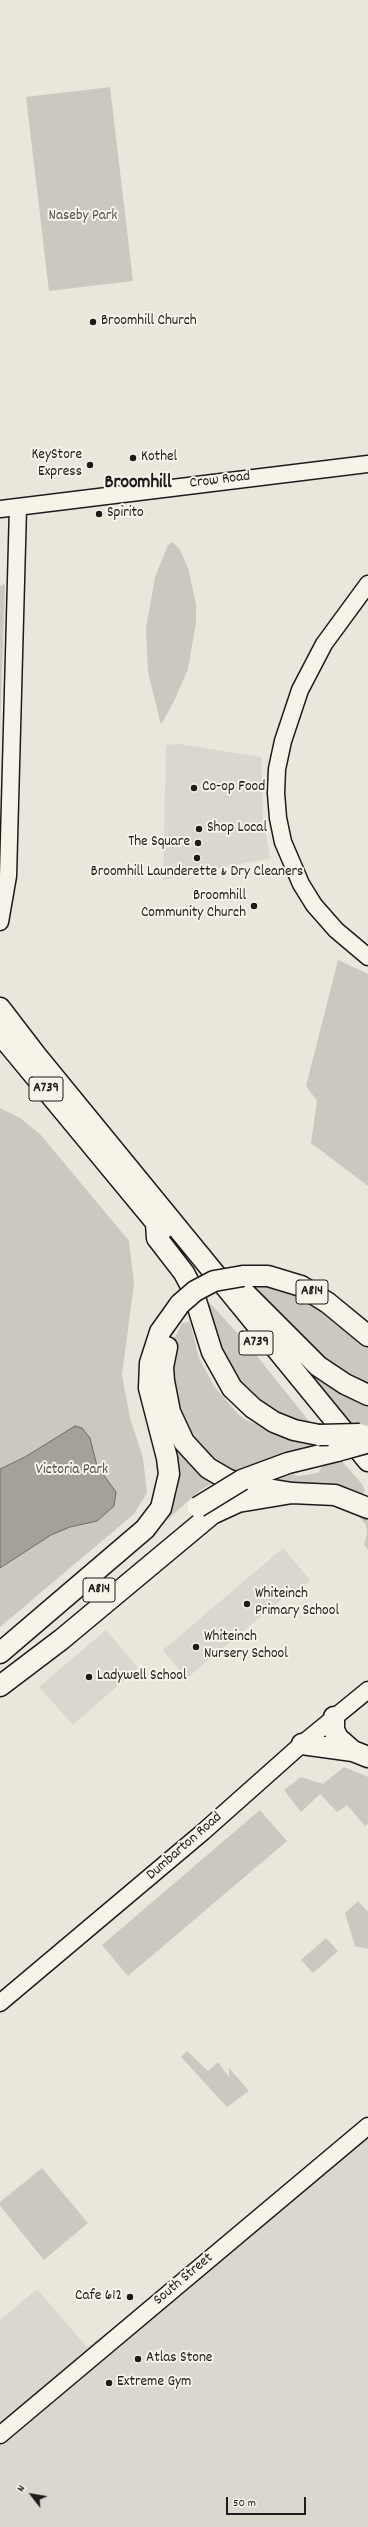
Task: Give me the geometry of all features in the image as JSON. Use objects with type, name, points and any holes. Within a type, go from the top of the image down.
[{"type":"main road","name":"A739","points":[[0,1008],[41,1061],[202,1256],[366,1442]]},
{"type":"main road","name":"A739","points":[[0,1034],[368,1477]]},
{"type":"main road","points":[[156,1223],[157,1238],[184,1273],[192,1288],[212,1352],[232,1388],[253,1408],[268,1418],[294,1430],[366,1442]]},
{"type":"main road","points":[[202,1256],[219,1266],[318,1366],[345,1384],[368,1395]]},
{"type":"main road","name":"A814","points":[[0,1654],[145,1529],[161,1508],[165,1497],[169,1474],[167,1458],[149,1388],[150,1363],[178,1321],[202,1295],[243,1276]]},
{"type":"main road","name":"A814","points":[[162,1343],[172,1314],[195,1291],[214,1281],[243,1276],[268,1276],[301,1286],[328,1303],[368,1336]]},
{"type":"main road","points":[[162,1343],[165,1394],[176,1428],[191,1451],[208,1468],[227,1479],[254,1488],[292,1493],[335,1495],[368,1508]]},
{"type":"main road","name":"A814","points":[[0,1673],[198,1507],[242,1480],[288,1463],[366,1442]]},
{"type":"main road","points":[[0,1686],[62,1638],[212,1514],[238,1502],[292,1493]]},
{"type":"main road","points":[[334,1717],[336,1734],[360,1754]]},
{"type":"main road","points":[[302,1744],[360,1754]]},
{"type":"street","name":"Crow Road","points":[[0,509],[368,464]]},
{"type":"street","points":[[0,922],[8,876],[18,507]]},
{"type":"street","points":[[368,584],[327,639],[300,690],[283,741],[276,793],[278,818],[283,842],[301,884],[314,905],[336,930],[368,957]]},
{"type":"street","name":"Dumbarton Road","points":[[0,2003],[203,1832],[302,1744],[368,1690]]},
{"type":"street","name":"South Street","points":[[0,2435],[368,2126]]},
{"type":"shaded area","points":[[179,744],[261,757],[263,817],[270,858],[163,880],[166,745]]},
{"type":"shaded area","points":[[75,1426],[82,1428],[90,1438],[97,1466],[116,1492],[114,1506],[97,1521],[70,1527],[51,1535],[0,1568],[0,1469],[25,1457]]},
{"type":"shaded area","name":"Whiteinch Primary School","points":[[283,1548],[311,1581],[290,1592],[186,1679],[163,1650]]},
{"type":"shaded area","name":"Ladywell School","points":[[106,1630],[138,1668],[73,1725],[39,1687]]},
{"type":"shaded area","points":[[368,2136],[368,2527],[0,2527],[0,2320],[37,2289],[87,2347],[295,2198]]},
{"type":"green space","name":"Naseby Park","points":[[110,87],[133,281],[49,291],[26,97]]},
{"type":"green space","points":[[172,542],[179,548],[188,568],[196,604],[196,623],[188,669],[174,701],[161,725],[148,672],[146,628],[155,577],[168,545]]},
{"type":"green space","points":[[4,584],[5,587],[0,727],[0,586]]},
{"type":"green space","points":[[338,960],[368,974],[368,1186],[311,1143],[317,1101],[306,1086]]},
{"type":"green space","name":"Victoria Park","points":[[0,1108],[20,1118],[40,1134],[129,1241],[134,1283],[122,1375],[130,1418],[143,1458],[147,1493],[134,1514],[0,1627]]},
{"type":"green space","points":[[253,1283],[275,1285],[308,1300],[368,1347],[368,1387],[327,1367],[253,1297]]},
{"type":"green space","points":[[210,1303],[249,1346],[316,1430],[305,1429],[239,1392],[202,1308]]},
{"type":"green space","points":[[190,1322],[199,1358],[214,1386],[238,1414],[246,1420],[296,1441],[326,1445],[234,1473],[209,1463],[180,1426],[169,1350],[182,1323]]},
{"type":"green space","points":[[286,1348],[368,1401],[368,1425],[355,1428]]},
{"type":"green space","points":[[175,1447],[197,1472],[217,1480],[198,1492],[167,1520],[177,1492],[179,1478]]},
{"type":"green space","points":[[340,1459],[362,1484],[365,1490],[362,1495],[268,1480],[292,1474],[298,1476],[318,1473],[324,1464]]},
{"type":"green space","points":[[354,1511],[368,1515],[368,1549],[364,1545],[367,1534],[366,1525]]},
{"type":"green space","points":[[344,1767],[368,1777],[368,1824],[365,1826],[347,1805],[337,1812],[320,1794],[301,1812],[284,1790],[301,1777],[323,1784]]},
{"type":"green space","points":[[260,1810],[287,1841],[128,1976],[102,1945]]},
{"type":"green space","points":[[358,1901],[368,1912],[368,1949],[355,1946],[345,1913]]},
{"type":"green space","points":[[326,1938],[338,1951],[313,1973],[301,1960]]},
{"type":"green space","points":[[187,2051],[208,2071],[218,2062],[229,2077],[229,2068],[249,2091],[227,2107],[181,2057]]},
{"type":"green space","points":[[42,2168],[88,2223],[44,2260],[0,2206],[0,2202]]},
{"type":"place","name":"Broomhill Church","points":[[93,322]]},
{"type":"place","name":"Kothel","points":[[133,458]]},
{"type":"place","name":"KeyStore Express","points":[[90,465]]},
{"type":"place","name":"Spirito","points":[[99,514]]},
{"type":"place","name":"Co-op Food","points":[[194,788]]},
{"type":"place","name":"Shop Local","points":[[199,829]]},
{"type":"place","name":"The Square","points":[[198,843]]},
{"type":"place","name":"Broomhill Launderette & Dry Cleaners","points":[[197,858]]},
{"type":"place","name":"Broomhill Community Church","points":[[254,906]]},
{"type":"place","name":"Whiteinch Primary School","points":[[247,1604]]},
{"type":"place","name":"Whiteinch Nursery School","points":[[196,1647]]},
{"type":"place","name":"Ladywell School","points":[[89,1677]]},
{"type":"place","name":"Cafe 612","points":[[130,2297]]},
{"type":"place","name":"Atlas Stone","points":[[138,2359]]},
{"type":"place","name":"Extreme Gym","points":[[109,2383]]},
{"type":"district","name":"Broomhill","points":[[138,484]]}]
